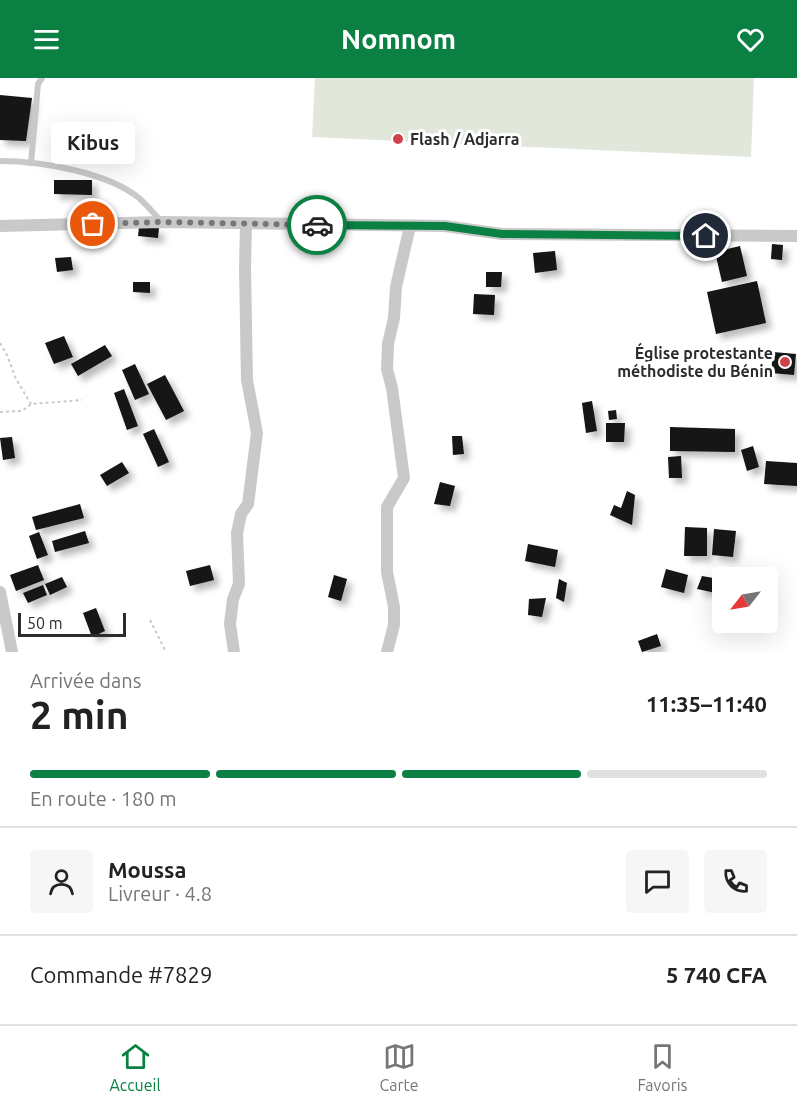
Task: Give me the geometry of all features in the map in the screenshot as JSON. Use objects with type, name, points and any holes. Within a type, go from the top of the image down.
[{"type":"street","points":[[0,226],[162,222],[445,226],[502,234],[797,236]]},
{"type":"street","points":[[234,652],[230,624],[233,599],[239,584],[237,533],[241,514],[248,504],[256,433],[247,380],[246,224]]},
{"type":"street","points":[[387,652],[394,616],[387,572],[387,507],[404,478],[387,369],[388,344],[394,318],[396,287],[410,226]]},
{"type":"street","points":[[0,592],[12,652]]},
{"type":"lane","points":[[31,163],[38,84],[42,78]]},
{"type":"lane","points":[[0,161],[52,165],[105,179],[138,197],[162,222]]},
{"type":"path","points":[[0,343],[8,355],[16,379],[31,404]]},
{"type":"path","points":[[0,412],[22,411],[31,404],[82,400]]},
{"type":"path","points":[[150,620],[165,652]]},
{"type":"shaded area","points":[[315,78],[754,78],[751,157],[312,137]]},
{"type":"building","points":[[0,95],[32,98],[26,141],[0,140]]},
{"type":"building","points":[[54,180],[92,180],[92,195],[54,194]]},
{"type":"building","points":[[139,227],[159,228],[158,238],[138,236]]},
{"type":"building","points":[[772,244],[783,245],[782,260],[771,259]]},
{"type":"building","points":[[740,246],[747,276],[722,282],[715,252]]},
{"type":"building","points":[[555,251],[557,270],[535,273],[533,253]]},
{"type":"building","points":[[71,257],[73,270],[57,272],[55,258]]},
{"type":"building","points":[[486,272],[502,272],[501,287],[486,287]]},
{"type":"building","points":[[757,281],[766,323],[716,334],[707,292]]},
{"type":"building","points":[[133,282],[150,282],[150,293],[133,292]]},
{"type":"building","points":[[474,294],[495,295],[494,315],[473,314]]},
{"type":"building","points":[[64,336],[73,357],[54,364],[45,343]]},
{"type":"building","points":[[105,345],[112,356],[78,376],[71,364]]},
{"type":"building","points":[[773,352],[796,354],[794,375],[771,373]]},
{"type":"building","points":[[135,364],[149,394],[135,400],[122,370]]},
{"type":"building","points":[[165,375],[184,411],[166,420],[147,384]]},
{"type":"building","points":[[124,389],[138,426],[127,430],[114,393]]},
{"type":"building","points":[[592,401],[597,431],[586,433],[582,403]]},
{"type":"building","points":[[616,410],[617,419],[609,420],[608,411]]},
{"type":"building","points":[[606,423],[625,423],[624,442],[606,442]]},
{"type":"building","points":[[670,427],[735,429],[735,452],[670,451]]},
{"type":"building","points":[[154,429],[169,462],[158,467],[143,434]]},
{"type":"building","points":[[452,436],[462,436],[464,454],[453,455]]},
{"type":"building","points":[[12,437],[15,458],[3,460],[0,438]]},
{"type":"building","points":[[753,446],[759,467],[747,471],[741,450]]},
{"type":"building","points":[[681,456],[682,478],[669,478],[668,457]]},
{"type":"building","points":[[766,461],[797,463],[797,486],[764,484]]},
{"type":"building","points":[[122,462],[129,473],[107,486],[100,475]]},
{"type":"building","points":[[440,482],[455,486],[450,506],[434,504]]},
{"type":"building","points":[[627,491],[635,495],[632,525],[610,515],[614,505],[621,508]]},
{"type":"building","points":[[80,504],[84,518],[36,530],[32,517]]},
{"type":"building","points":[[685,527],[707,528],[707,556],[684,556]]},
{"type":"building","points":[[714,529],[736,531],[733,557],[712,555]]},
{"type":"building","points":[[85,531],[89,543],[55,552],[52,541]]},
{"type":"building","points":[[39,532],[48,555],[37,559],[29,536]]},
{"type":"building","points":[[528,544],[558,550],[555,567],[525,561]]},
{"type":"building","points":[[38,565],[44,580],[16,591],[10,575]]},
{"type":"building","points":[[210,565],[214,580],[190,586],[186,571]]},
{"type":"building","points":[[666,569],[688,575],[684,593],[661,587]]},
{"type":"building","points":[[334,575],[347,579],[341,601],[328,597]]},
{"type":"building","points":[[702,576],[712,578],[712,592],[697,589]]},
{"type":"building","points":[[62,577],[67,587],[50,595],[45,584]]},
{"type":"building","points":[[559,579],[567,583],[564,602],[556,598]]},
{"type":"building","points":[[43,585],[47,595],[28,603],[23,593]]},
{"type":"building","points":[[546,598],[542,617],[528,615],[529,599]]},
{"type":"building","points":[[96,608],[105,631],[92,637],[83,613]]},
{"type":"building","points":[[657,634],[661,646],[642,652],[638,641]]},
{"type":"way so far","points":[[93,224],[162,222],[317,225]]},
{"type":"place","name":"Flash / Adjarra","points":[[398,139]]},
{"type":"place","name":"Kibus","points":[[93,224]]},
{"type":"place","name":"Église protestante méthodiste du Bénin","points":[[785,362]]},
{"type":"route","points":[[317,225],[445,226],[502,234],[706,236]]}]
